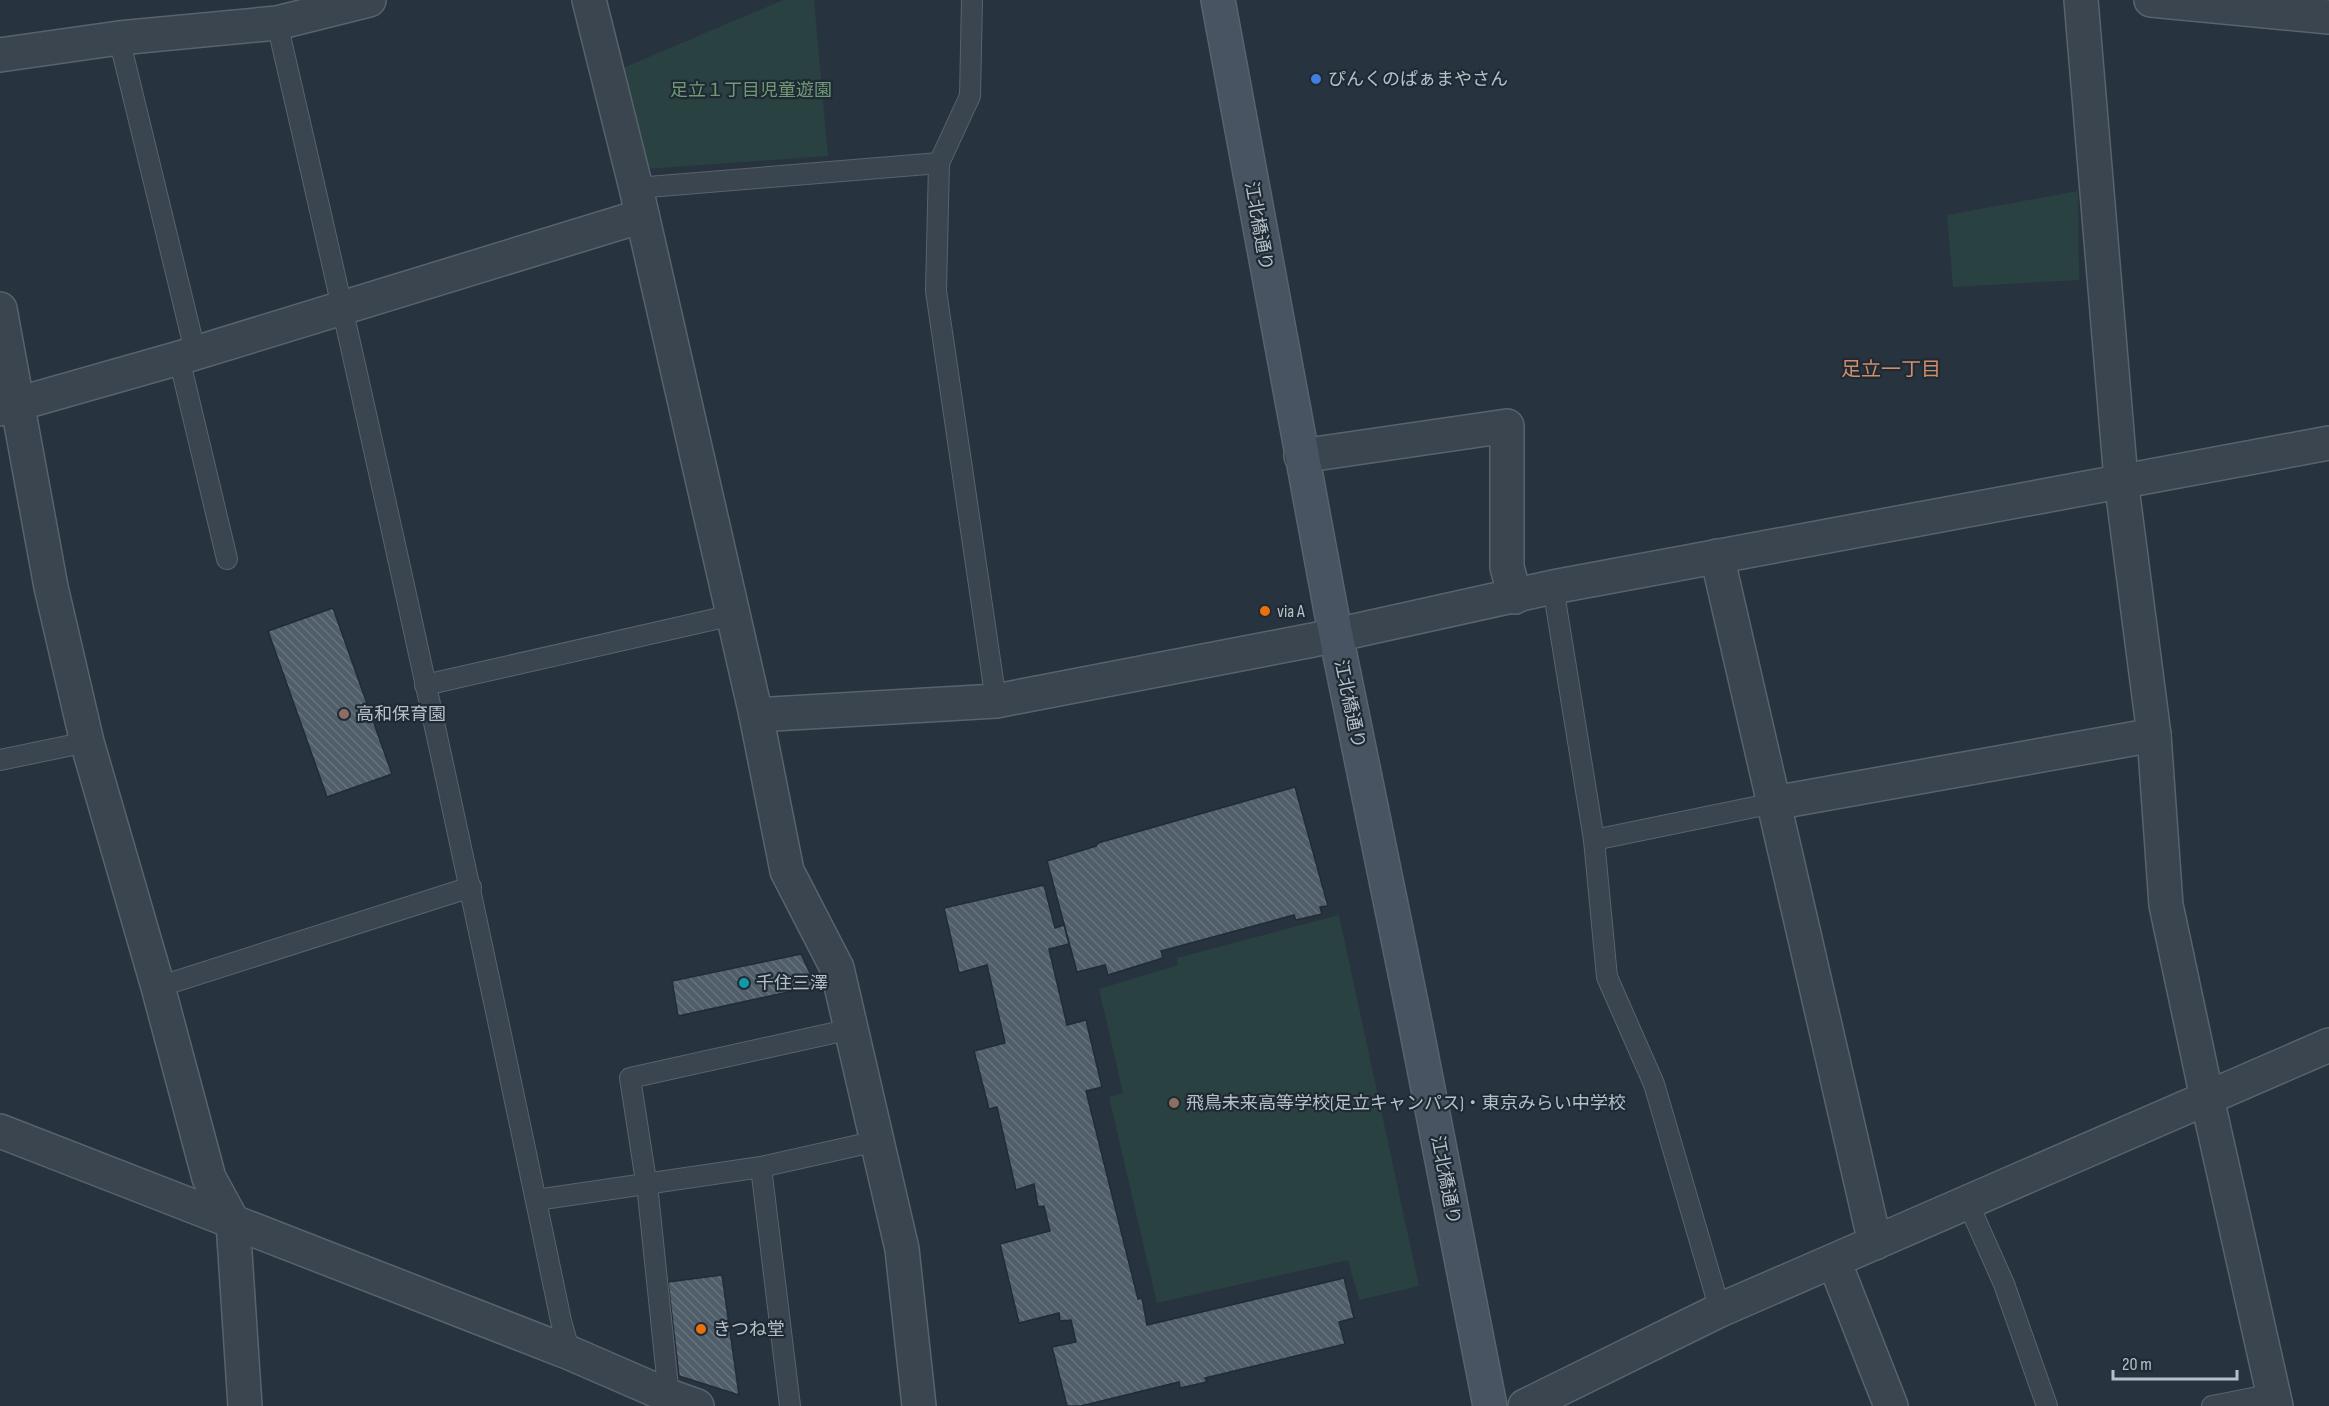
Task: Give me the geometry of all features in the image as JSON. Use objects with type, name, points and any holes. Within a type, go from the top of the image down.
[{"type":"main road","name":"江北橋通り","points":[[1218,0],[1336,636],[1490,1406]]},
{"type":"street","points":[[0,55],[369,0]]},
{"type":"street","points":[[589,0],[639,202],[756,715],[787,871],[837,968],[902,1249],[919,1406]]},
{"type":"street","points":[[2081,0],[2121,480],[2154,735],[2166,905],[2206,1098],[2275,1400]]},
{"type":"street","points":[[2151,0],[2329,18]]},
{"type":"street","points":[[9,406],[343,307],[639,202]]},
{"type":"street","points":[[0,309],[9,406],[87,742],[158,987],[209,1178],[233,1222],[245,1406]]},
{"type":"street","points":[[1302,456],[1506,426],[1507,567],[1515,597]]},
{"type":"street","points":[[756,715],[996,701],[1336,636],[1553,587],[2329,442]]},
{"type":"street","points":[[1718,556],[1875,1243]]},
{"type":"street","points":[[1774,803],[2154,735]]},
{"type":"street","points":[[1525,1406],[1720,1310],[2329,1045]]},
{"type":"street","points":[[0,1131],[570,1353],[683,1401]]},
{"type":"street","points":[[1833,1261],[1891,1406]]},
{"type":"lane","points":[[972,0],[970,96],[939,163],[936,291],[996,701]]},
{"type":"lane","points":[[290,13],[343,307],[471,887],[561,1321],[570,1353]]},
{"type":"lane","points":[[119,38],[187,355],[227,559]]},
{"type":"lane","points":[[639,202],[939,163]]},
{"type":"lane","points":[[1553,587],[1594,840],[1607,977],[1654,1084],[1720,1310]]},
{"type":"lane","points":[[425,685],[733,615]]},
{"type":"lane","points":[[0,760],[87,742]]},
{"type":"lane","points":[[1594,840],[1774,803]]},
{"type":"lane","points":[[158,987],[471,887]]},
{"type":"lane","points":[[683,1401],[630,1078],[851,1029]]},
{"type":"lane","points":[[536,1200],[761,1167],[877,1141]]},
{"type":"lane","points":[[761,1167],[790,1406]]},
{"type":"lane","points":[[1968,1203],[2004,1284],[2047,1406]]},
{"type":"lane","points":[[2212,1406],[2275,1400]]},
{"type":"green space","name":"足立１丁目児童遊園","points":[[783,0],[814,0],[828,156],[645,169],[623,68]]},
{"type":"green space","points":[[2078,191],[2079,280],[1953,287],[1947,215]]},
{"type":"green space","points":[[1339,915],[1419,1286],[1359,1300],[1348,1260],[1157,1303],[1109,1097],[1123,1093],[1099,989],[1178,965],[1177,958]]},
{"type":"building","points":[[333,608],[392,774],[327,797],[268,631]]},
{"type":"building","points":[[1295,787],[1328,906],[1320,907],[1322,914],[1296,920],[1294,915],[1161,951],[1163,958],[1108,975],[1105,965],[1077,972],[1047,861],[1096,846],[1098,843]]},
{"type":"building","points":[[1044,885],[1055,928],[1064,925],[1069,944],[1049,949],[1067,1025],[1086,1020],[1102,1087],[1086,1091],[1138,1299],[1142,1298],[1147,1325],[1344,1278],[1354,1318],[1339,1322],[1345,1344],[1205,1378],[1207,1382],[1180,1388],[1179,1382],[1081,1406],[1067,1406],[1052,1347],[1076,1342],[1071,1320],[1060,1321],[1059,1313],[1019,1323],[1000,1244],[1050,1231],[1044,1206],[1038,1207],[1034,1184],[1016,1190],[997,1107],[989,1109],[974,1051],[1005,1043],[987,965],[959,973],[944,908]]},
{"type":"building","name":"千住三澤","points":[[801,954],[816,986],[678,1016],[672,981]]},
{"type":"building","name":"きつね堂","points":[[722,1275],[739,1395],[679,1376],[668,1282]]},
{"type":"place","name":"ぴんくのぱぁまやさん","points":[[1316,79]]},
{"type":"place","name":"via A","points":[[1265,611]]},
{"type":"place","name":"高和保育園","points":[[344,714]]},
{"type":"place","name":"千住三澤","points":[[744,983]]},
{"type":"place","name":"飛鳥未来高等学校(足立キャンパス)・東京みらい中学校","points":[[1174,1103]]},
{"type":"place","name":"きつね堂","points":[[701,1329]]},
{"type":"district","name":"足立一丁目","points":[[1891,369]]}]
